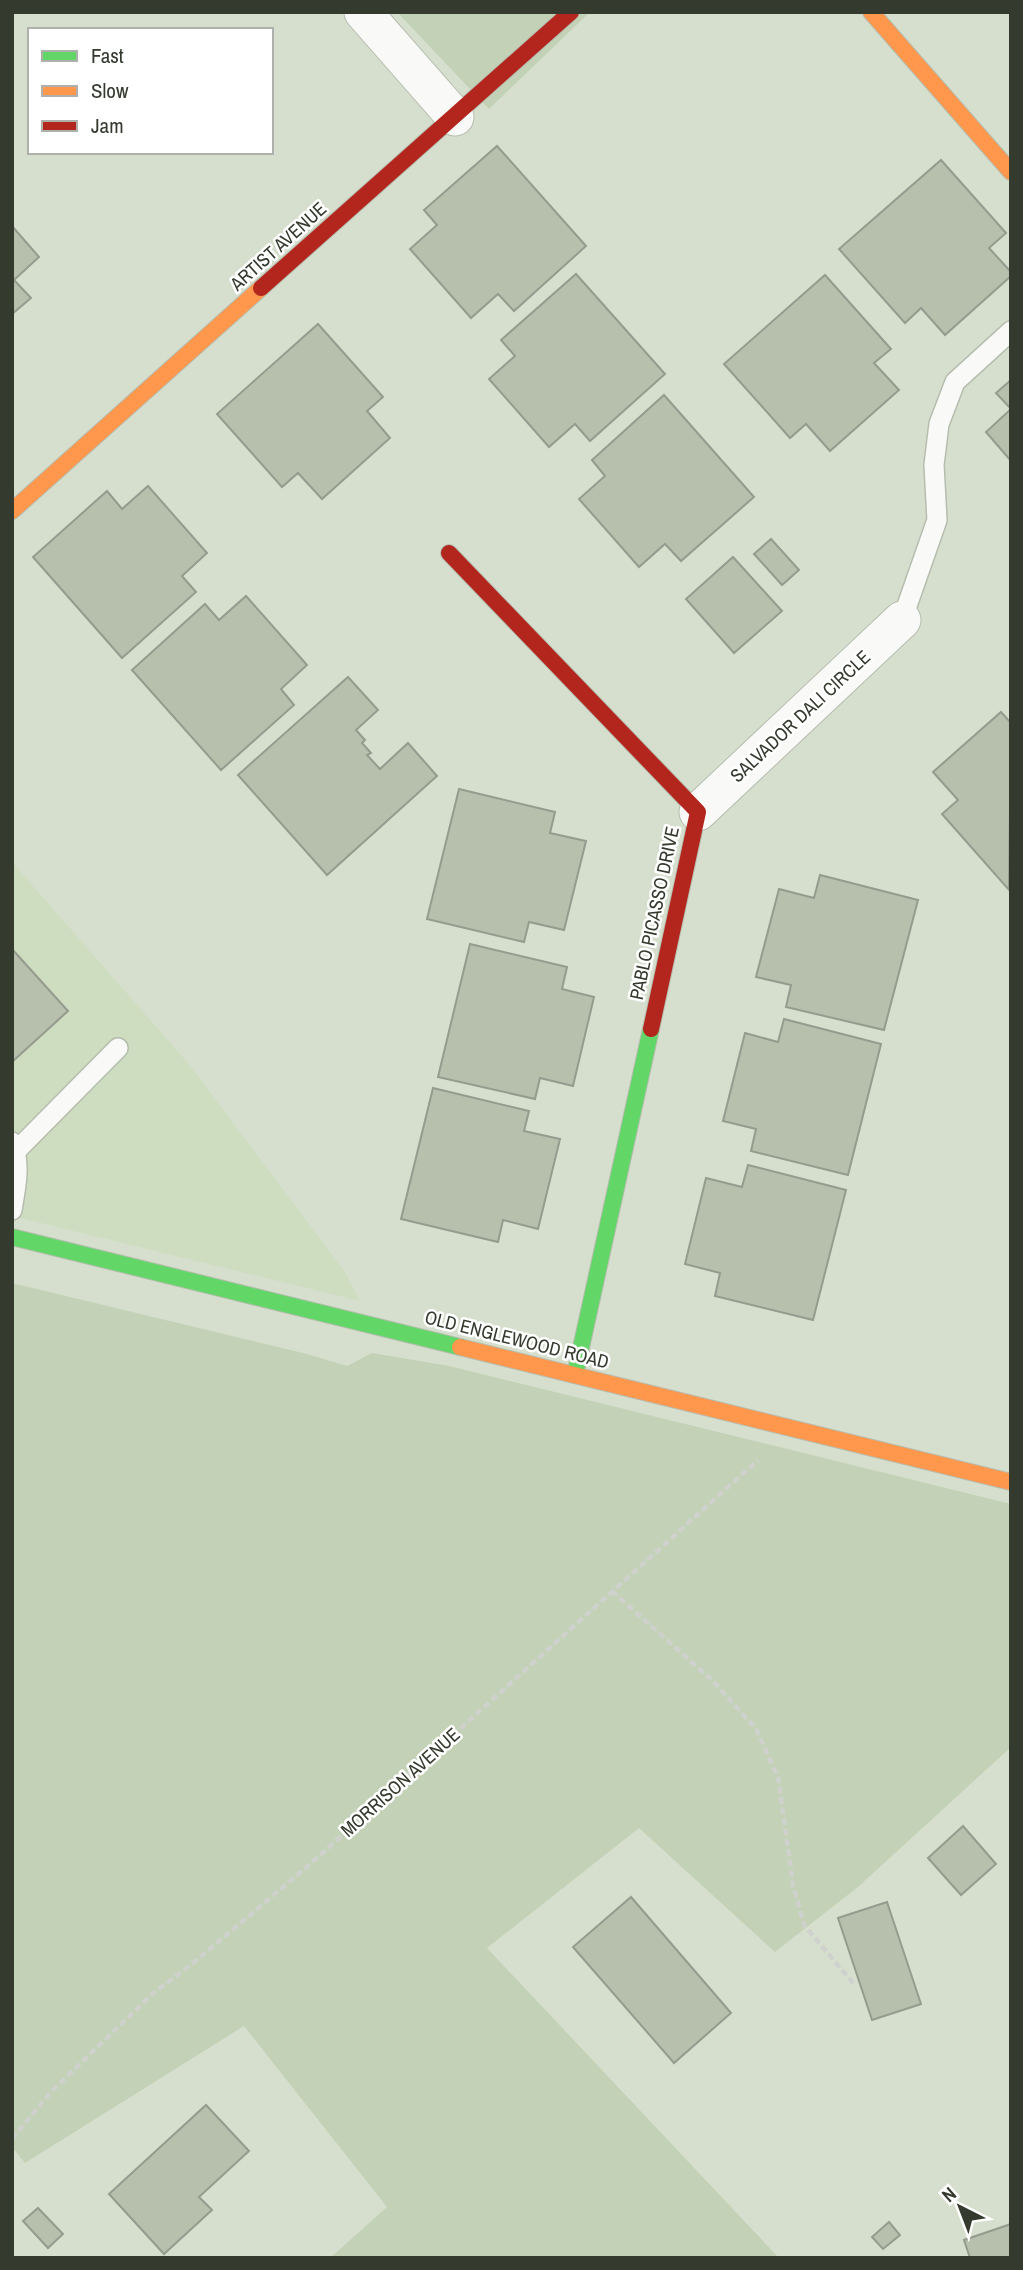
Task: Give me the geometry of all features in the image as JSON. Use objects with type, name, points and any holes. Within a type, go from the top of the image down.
[{"type":"street","points":[[363,12],[455,117]]},
{"type":"street","name":"ARTIST AVENUE","points":[[12,511],[571,12]]},
{"type":"street","points":[[871,12],[1011,172]]},
{"type":"street","name":"PABLO PICASSO DRIVE","points":[[449,553],[698,811],[575,1375]]},
{"type":"street","name":"SALVADOR DALI CIRCLE","points":[[698,811],[902,620]]},
{"type":"street","name":"OLD ENGLEWOOD ROAD","points":[[12,1237],[1011,1482]]},
{"type":"lane","points":[[902,620],[937,520],[934,465],[939,424],[955,382],[1011,331]]},
{"type":"lane","points":[[12,1210],[17,1180],[14,1146],[118,1048]]},
{"type":"path","name":"MORRISON AVENUE","points":[[12,2139],[50,2093],[150,1996],[198,1959],[307,1866],[696,1518],[792,1428]]},
{"type":"path","points":[[612,1591],[713,1681],[756,1729],[778,1777],[793,1885],[804,1925],[853,1983]]},
{"type":"shaded area","points":[[397,12],[590,12],[489,109]]},
{"type":"shaded area","points":[[12,862],[188,1063],[344,1271],[360,1301],[12,1216]]},
{"type":"shaded area","points":[[12,1283],[347,1366],[372,1353],[449,1366],[1011,1504],[1011,1747],[858,1887],[775,1952],[639,1828],[487,1948],[779,2258],[330,2258],[387,2207],[244,2026],[25,2163],[12,2147]]},
{"type":"building","points":[[497,146],[586,246],[514,311],[498,294],[471,318],[410,249],[437,225],[424,210]]},
{"type":"building","points":[[941,160],[1006,233],[989,248],[1011,272],[1011,276],[945,335],[921,308],[905,323],[839,249]]},
{"type":"building","points":[[12,226],[39,257],[14,280],[31,298],[12,314]]},
{"type":"building","points":[[576,274],[665,374],[590,441],[575,424],[549,447],[489,379],[515,356],[501,340]]},
{"type":"building","points":[[825,275],[891,349],[874,363],[899,390],[830,451],[806,424],[790,438],[724,364]]},
{"type":"building","points":[[318,324],[383,397],[367,411],[390,438],[322,499],[298,473],[282,487],[217,414]]},
{"type":"building","points":[[1011,380],[1011,409],[996,393]]},
{"type":"building","points":[[664,395],[754,497],[681,561],[665,544],[639,567],[579,499],[605,476],[592,460]]},
{"type":"building","points":[[1011,409],[1011,461],[986,432]]},
{"type":"building","points":[[148,486],[207,553],[182,576],[196,592],[122,658],[33,557],[107,491],[122,509]]},
{"type":"building","points":[[771,539],[799,570],[782,585],[754,554]]},
{"type":"building","points":[[733,557],[782,611],[734,653],[686,599]]},
{"type":"building","points":[[246,596],[307,665],[281,689],[294,705],[221,770],[132,670],[205,604],[219,620]]},
{"type":"building","points":[[348,677],[378,710],[356,730],[371,753],[367,755],[380,769],[408,743],[437,776],[327,875],[238,775]]},
{"type":"building","points":[[1001,712],[1011,723],[1009,890],[942,814],[958,800],[933,772]]},
{"type":"building","points":[[459,789],[555,812],[550,833],[586,841],[564,930],[529,922],[524,942],[427,919]]},
{"type":"building","points":[[820,875],[918,900],[884,1030],[786,1007],[791,985],[756,977],[779,889],[814,898]]},
{"type":"building","points":[[470,944],[567,967],[562,989],[594,997],[573,1086],[540,1078],[535,1099],[438,1077]]},
{"type":"building","points":[[12,949],[68,1011],[12,1062]]},
{"type":"building","points":[[784,1019],[881,1044],[848,1175],[751,1151],[756,1129],[723,1121],[745,1033],[778,1042]]},
{"type":"building","points":[[433,1088],[529,1111],[524,1131],[560,1139],[538,1229],[503,1220],[498,1242],[401,1219]]},
{"type":"building","points":[[748,1165],[846,1190],[813,1320],[715,1296],[720,1273],[685,1264],[706,1178],[742,1187]]},
{"type":"building","points":[[963,1826],[996,1864],[961,1895],[928,1858]]},
{"type":"building","points":[[631,1897],[731,2013],[674,2063],[573,1947]]},
{"type":"building","points":[[887,1902],[921,2004],[872,2020],[838,1918]]},
{"type":"building","points":[[206,2105],[249,2151],[199,2197],[212,2210],[164,2254],[109,2194]]},
{"type":"building","points":[[38,2208],[63,2234],[48,2248],[23,2221]]},
{"type":"building","points":[[889,2222],[900,2235],[883,2249],[872,2237]]},
{"type":"building","points":[[1011,2224],[1011,2258],[970,2258],[964,2240]]},
{"type":"traffic: fast","points":[[575,1375],[651,1029]]},
{"type":"traffic: fast","points":[[12,1237],[460,1347]]},
{"type":"traffic: slow","points":[[871,12],[1011,172]]},
{"type":"traffic: slow","points":[[12,511],[261,288]]},
{"type":"traffic: slow","points":[[460,1347],[1011,1482]]},
{"type":"traffic: jam","points":[[261,288],[571,12]]},
{"type":"traffic: jam","points":[[449,553],[698,812],[651,1029]]}]
